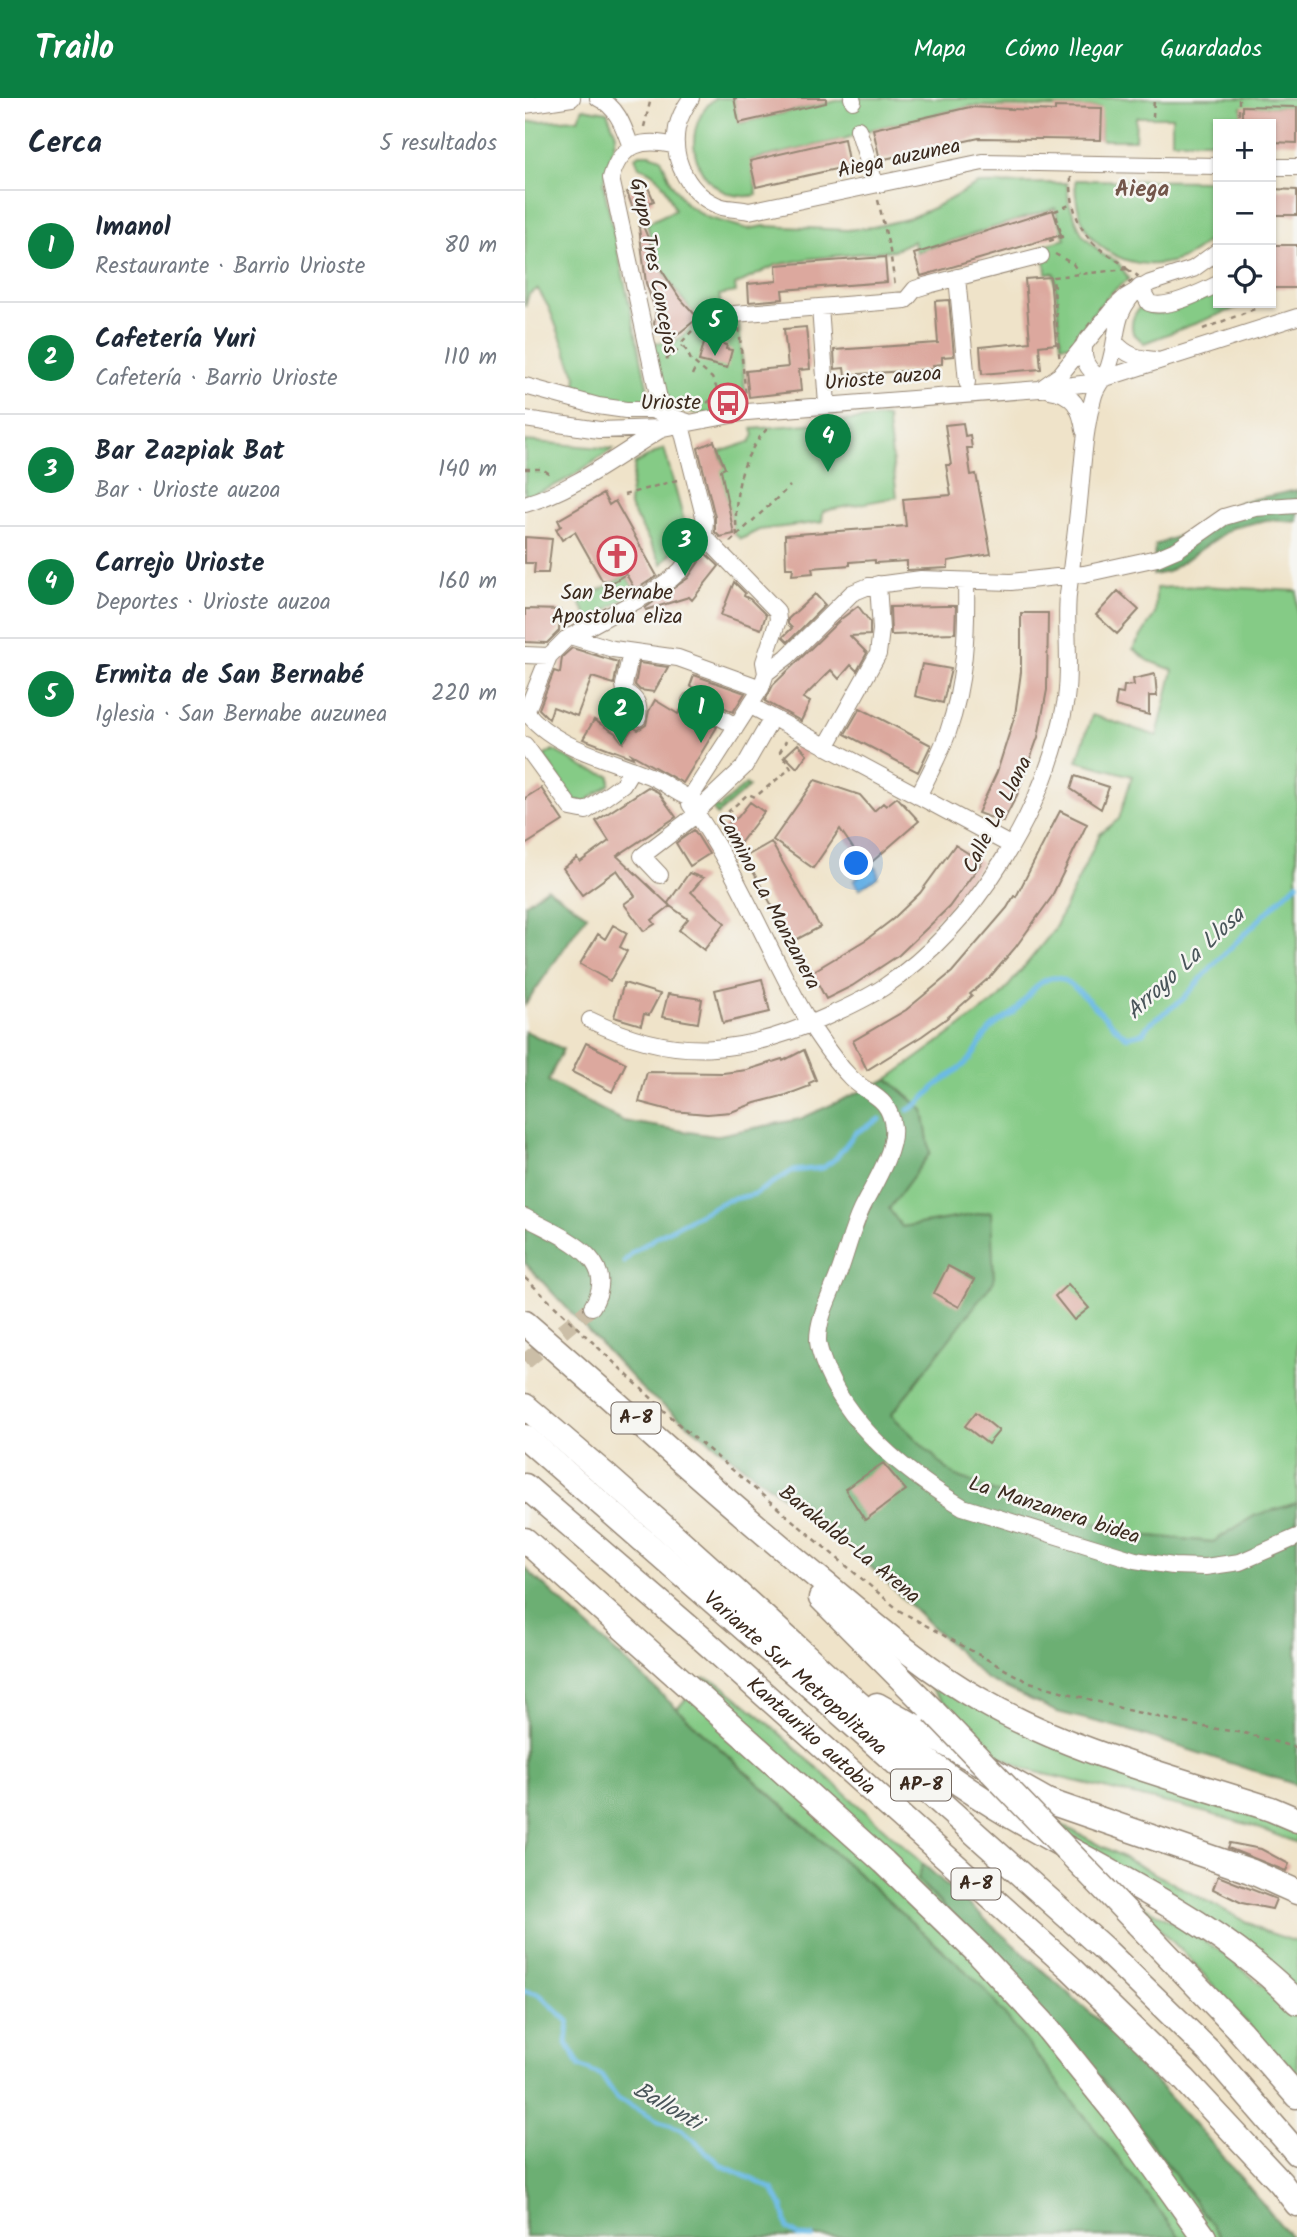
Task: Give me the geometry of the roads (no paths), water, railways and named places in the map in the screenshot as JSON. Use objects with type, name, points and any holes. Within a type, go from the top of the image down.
[{"type":"highway","name":"A-8","points":[[525,1323],[641,1423],[743,1518],[1138,1924],[1240,2031],[1297,2096]]},
{"type":"highway","points":[[525,1406],[756,1609],[869,1715],[922,1757],[1003,1812],[1198,1924],[1245,1957],[1297,2002]]},
{"type":"highway","name":"Variante Sur Metropolitana","points":[[525,1437],[827,1701],[1104,1949],[1210,2052],[1297,2153]]},
{"type":"highway","name":"Kantauriko autobia","points":[[525,1486],[708,1645],[1070,1968],[1184,2079],[1297,2203]]},
{"type":"highway","points":[[743,1518],[895,1642],[980,1700],[1037,1729],[1097,1753],[1271,1809],[1297,1821]]},
{"type":"highway","points":[[525,1540],[884,1861],[980,1955],[1042,2023],[1118,2116],[1204,2237]]},
{"type":"highway","points":[[756,1609],[879,1707],[1047,1801],[1251,1871],[1297,1892]]},
{"type":"street","points":[[525,106],[572,98]]},
{"type":"street","points":[[598,98],[614,110],[622,121],[631,147],[643,141],[676,146]]},
{"type":"street","name":"Aiega auzunea","points":[[691,98],[677,127],[676,146],[687,182],[703,198],[723,207],[749,211],[982,162],[1213,166]]},
{"type":"street","name":"Aiega auzunea","points":[[859,129],[873,177]]},
{"type":"street","name":"Grupo Tres Concejos","points":[[631,147],[616,164],[611,178],[612,190],[659,399]]},
{"type":"street","points":[[1276,167],[1297,167]]},
{"type":"street","points":[[1040,389],[1060,374],[1112,309],[1139,281],[1193,269],[1213,255]]},
{"type":"street","points":[[736,314],[906,300],[915,289],[1041,256]]},
{"type":"street","points":[[957,277],[967,382]]},
{"type":"street","points":[[1139,281],[1149,303],[1158,306],[1213,286]]},
{"type":"street","points":[[1085,438],[1096,393],[1109,365],[1120,313],[1139,281]]},
{"type":"street","points":[[820,307],[827,405]]},
{"type":"street","name":"Urioste auzoa","points":[[525,419],[599,430],[663,428],[747,412],[789,408],[1070,386],[1096,393],[1119,374],[1297,317]]},
{"type":"street","points":[[1085,342],[1083,359],[1091,373],[1096,393]]},
{"type":"street","points":[[1115,342],[1135,358],[1164,361]]},
{"type":"street","points":[[525,386],[598,406],[651,410],[686,424],[705,520],[704,536],[681,570],[671,579],[647,595],[570,636],[549,656],[525,712],[532,729],[658,780],[694,808]]},
{"type":"street","points":[[1040,389],[1062,392],[1071,398],[1081,414],[1085,438]]},
{"type":"street","name":"Urioste auzoa","points":[[525,504],[564,489],[663,428]]},
{"type":"street","name":"Calle La Llana","points":[[590,1020],[645,1042],[680,1048],[717,1049],[751,1045],[810,1025],[884,987],[924,956],[969,909],[1010,845],[1039,788],[1059,728],[1069,665],[1068,597],[1085,438]]},
{"type":"street","points":[[694,808],[736,726],[751,706],[763,681],[852,593],[878,584],[921,579],[1011,582],[1072,576],[1157,558],[1178,549],[1224,517],[1255,508],[1297,505]]},
{"type":"street","points":[[704,536],[777,611],[778,621],[764,662],[763,681]]},
{"type":"street","points":[[918,796],[948,732],[960,685],[966,629],[966,581]]},
{"type":"street","points":[[826,747],[878,654],[881,630],[878,584]]},
{"type":"street","points":[[570,636],[631,652],[678,659],[763,681]]},
{"type":"street","points":[[631,652],[624,685],[625,691],[640,706],[638,718]]},
{"type":"street","points":[[525,655],[549,656]]},
{"type":"street","points":[[690,701],[736,726]]},
{"type":"street","points":[[751,706],[1010,845]]},
{"type":"street","points":[[660,875],[642,856],[744,767],[767,727]]},
{"type":"street","points":[[525,744],[531,764],[571,807],[586,811],[623,784],[632,769]]},
{"type":"street","name":"Camino La Manzanera","points":[[694,808],[727,861],[810,1025]]},
{"type":"street","name":"La Manzanera bidea","points":[[810,1025],[834,1060],[853,1080],[878,1095],[889,1109],[894,1130],[886,1162],[860,1212],[832,1293],[820,1319],[817,1343],[828,1375],[845,1404],[870,1434],[938,1492],[963,1507],[1135,1560],[1173,1566],[1205,1567],[1240,1562],[1297,1537]]},
{"type":"street","points":[[525,1217],[586,1252],[598,1267],[601,1279],[599,1295],[591,1307]]},
{"type":"water","points":[[871,866],[877,868],[878,877],[859,889],[854,880]]},
{"type":"waterway","name":"Arroyo La Llosa","points":[[908,1110],[966,1063],[990,1029],[1013,1013],[1039,985],[1051,978],[1066,981],[1074,987],[1127,1037],[1143,1033],[1149,1024],[1182,1000],[1219,959],[1297,883]]},
{"type":"waterway","name":"Arroyo La Llosa","points":[[624,1262],[632,1253],[658,1236],[725,1201],[755,1194],[792,1171],[823,1168],[836,1158],[855,1133],[880,1119]]},
{"type":"waterway","name":"Ballonti","points":[[525,1991],[539,1994],[569,2022],[567,2043],[580,2066],[601,2075],[616,2097],[660,2122],[681,2129],[721,2165],[773,2189],[782,2206],[788,2229],[799,2236],[812,2237]]},
{"type":"tunnel","points":[[525,1362],[592,1307]]},
{"type":"place","name":"Ermita de San Bernabé","points":[[715,356]]},
{"type":"place","name":"Urioste","points":[[728,403]]},
{"type":"place","name":"Carrejo Urioste","points":[[828,472]]},
{"type":"place","name":"San Bernabe Apostolua eliza","points":[[617,556]]},
{"type":"place","name":"Bar Zazpiak Bat","points":[[685,576]]},
{"type":"place","name":"Imanol","points":[[701,743]]},
{"type":"place","name":"Cafetería Yuri","points":[[621,745]]},
{"type":"district","name":"Aiega","points":[[1142,190]]}]
